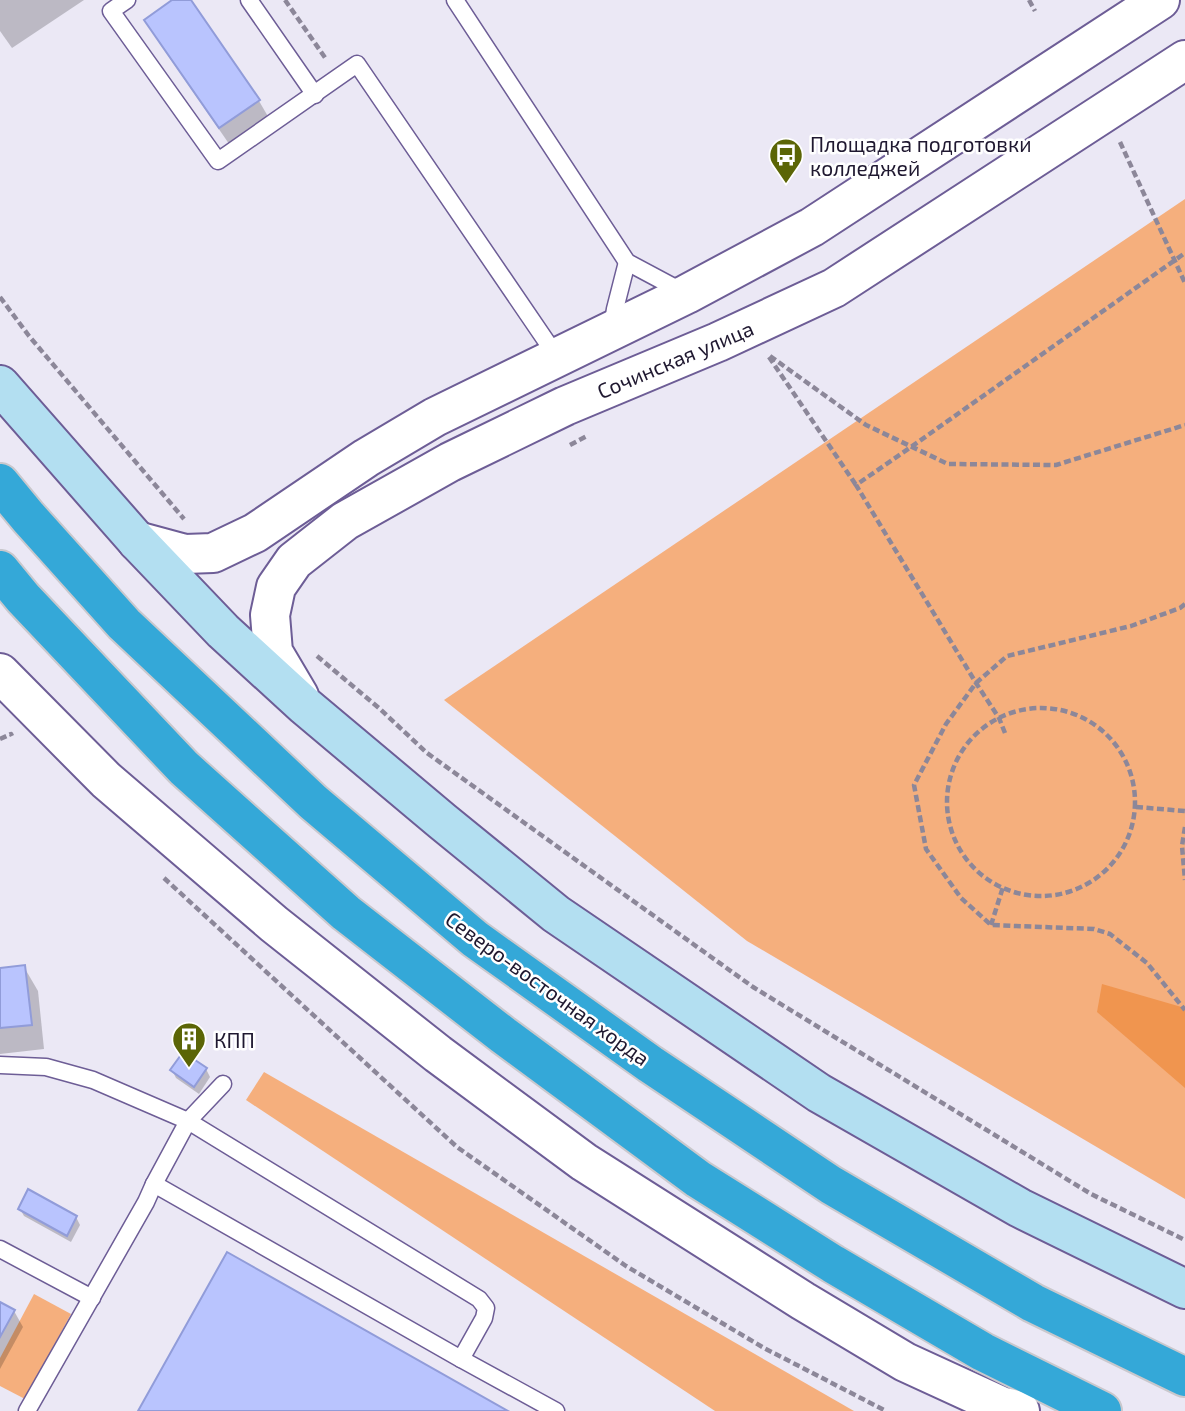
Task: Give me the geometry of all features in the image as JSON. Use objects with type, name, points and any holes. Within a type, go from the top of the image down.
[{"type":"highway","name":"Северо-восточная хорда","points":[[0,483],[124,624],[313,802],[475,939],[650,1064],[831,1185],[1033,1303],[1185,1377]]},
{"type":"highway","points":[[0,570],[23,598],[184,768],[346,914],[503,1035],[698,1178],[821,1256],[983,1352],[1102,1411]]},
{"type":"main road","points":[[0,384],[137,541],[223,631],[305,706],[556,914],[819,1093],[1020,1208],[1185,1289]]},
{"type":"street","points":[[137,541],[185,554],[213,553],[255,533],[366,458],[435,417],[612,332],[812,227],[1151,2],[1185,60]]},
{"type":"street","name":"Сочинская улица","points":[[305,706],[273,652],[270,615],[272,605],[276,587],[294,561],[345,521],[450,462],[565,406],[718,342],[834,288],[1185,60]]},
{"type":"street","points":[[0,673],[106,780],[274,923],[438,1054],[584,1162],[803,1301],[905,1362],[1000,1406],[1020,1411]]},
{"type":"lane","points":[[127,0],[111,11],[218,161],[357,64],[557,357]]},
{"type":"lane","points":[[248,0],[315,94]]},
{"type":"lane","points":[[455,0],[627,262],[687,294]]},
{"type":"lane","points":[[612,332],[627,262]]},
{"type":"lane","points":[[0,1065],[46,1067],[93,1080],[188,1121],[479,1298],[486,1308],[484,1318],[461,1359]]},
{"type":"lane","points":[[27,1411],[146,1202],[188,1121],[223,1084]]},
{"type":"lane","points":[[154,1184],[556,1411]]},
{"type":"lane","points":[[0,1249],[92,1298]]},
{"type":"path","points":[[1029,0],[1035,10]]},
{"type":"path","points":[[1119,139],[1185,283]]},
{"type":"path","points":[[856,485],[1185,253]]},
{"type":"path","points":[[0,297],[29,336],[191,527]]},
{"type":"path","points":[[1005,733],[999,718],[856,485],[766,353],[866,425],[948,464],[1056,465],[1185,425]]},
{"type":"path","points":[[1185,604],[1131,626],[1007,656],[976,683],[946,724],[914,785],[926,849],[961,898],[991,925],[1094,929],[1110,934],[1147,963],[1185,1010]]},
{"type":"path","points":[[314,654],[380,709],[427,753],[753,987],[1091,1194],[1185,1240]]},
{"type":"path","points":[[1048,708],[1076,714],[1101,729],[1121,751],[1133,778],[1136,807],[1129,839],[1111,866],[1085,886],[1054,896],[1022,894],[991,883],[967,861],[952,832],[947,800],[953,768],[969,740],[999,718],[1019,710],[1048,708]]},
{"type":"path","points":[[0,739],[11,734],[19,743]]},
{"type":"path","points":[[1136,807],[1185,811]]},
{"type":"path","points":[[1185,827],[1182,846],[1185,880]]},
{"type":"path","points":[[160,874],[457,1147],[626,1266],[764,1348],[886,1411]]},
{"type":"path","points":[[991,925],[1003,887]]},
{"type":"shaded area","points":[[1185,199],[1185,1199],[747,941],[444,700]]},
{"type":"shaded area","points":[[1102,984],[1185,1008],[1185,1088],[1097,1012]]},
{"type":"shaded area","points":[[264,1072],[854,1411],[715,1411],[246,1100]]},
{"type":"shaded area","points":[[34,1294],[71,1314],[25,1399],[0,1386],[0,1358]]},
{"type":"building","points":[[172,0],[191,0],[260,100],[219,128],[144,20]]},
{"type":"building","points":[[25,965],[32,1025],[0,1028],[0,968]]},
{"type":"building","name":"КПП","points":[[183,1052],[207,1068],[194,1087],[170,1070]]},
{"type":"building","points":[[28,1189],[77,1216],[67,1236],[18,1209]]},
{"type":"building","points":[[227,1252],[508,1411],[138,1411]]},
{"type":"building","points":[[0,1302],[15,1310],[0,1337]]},
{"type":"place","name":"Площадка подготовки колледжей","points":[[786,185]]},
{"type":"place","name":"КПП","points":[[189,1069]]}]
